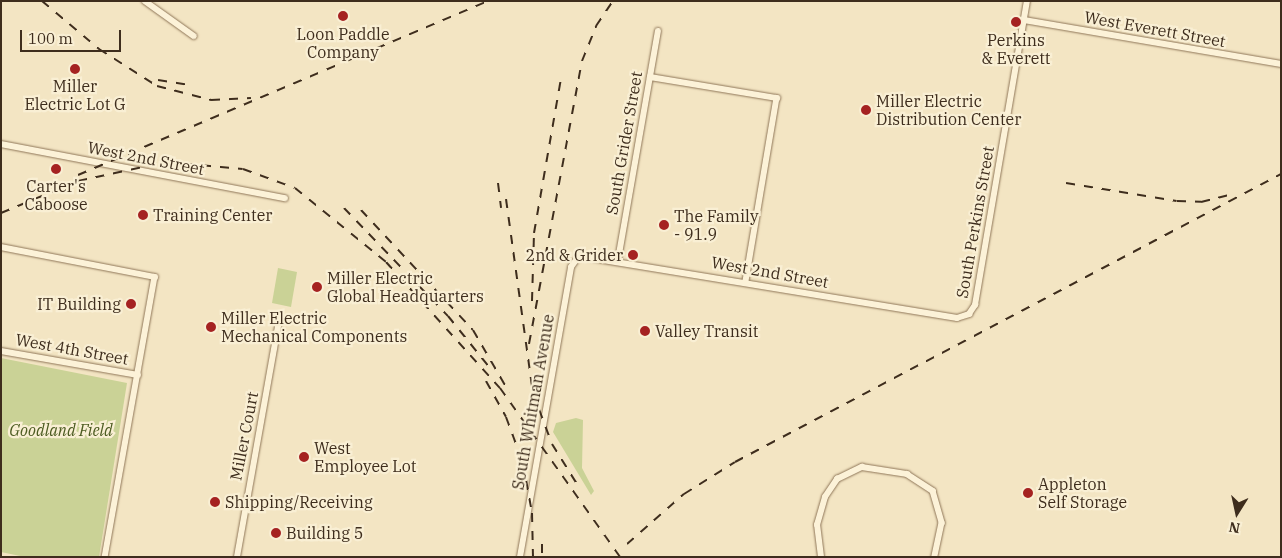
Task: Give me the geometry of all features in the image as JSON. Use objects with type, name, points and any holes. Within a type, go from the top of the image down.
[{"type":"street","points":[[145,1],[194,36]]},
{"type":"street","name":"South Perkins Street","points":[[957,318],[969,314],[975,305],[1027,1]]},
{"type":"street","name":"West Everett Street","points":[[1024,20],[1281,64]]},
{"type":"street","name":"South Grider Street","points":[[618,260],[658,31]]},
{"type":"street","points":[[650,77],[777,98],[746,282]]},
{"type":"street","name":"West 2nd Street","points":[[1,144],[285,198]]},
{"type":"street","points":[[1,247],[155,277],[104,557]]},
{"type":"street","name":"West 2nd Street","points":[[579,256],[618,260],[957,318]]},
{"type":"street","name":"South Whitman Avenue","points":[[520,557],[571,267],[579,256]]},
{"type":"street","name":"Miller Court","points":[[237,557],[279,321]]},
{"type":"street","name":"West 4th Street","points":[[1,351],[138,375]]},
{"type":"street","points":[[821,557],[817,525],[825,496],[837,479],[862,467],[908,474],[933,491],[942,523],[935,557]]},
{"type":"green space","points":[[278,268],[297,272],[291,307],[272,303]]},
{"type":"green space","name":"Goodland Field","points":[[1,358],[127,383],[99,557],[25,557],[1,552]]},
{"type":"green space","points":[[576,418],[583,420],[582,468],[594,491],[591,495],[553,432],[556,423]]},
{"type":"railway","points":[[42,1],[99,49],[157,86],[211,100],[251,98]]},
{"type":"railway","points":[[78,175],[488,1]]},
{"type":"railway","points":[[529,344],[582,61],[596,26],[613,1]]},
{"type":"railway","points":[[532,301],[534,233],[561,78]]},
{"type":"railway","points":[[158,80],[190,85]]},
{"type":"railway","points":[[1,213],[78,181],[166,162],[243,169],[295,188],[386,262],[500,388],[620,557]]},
{"type":"railway","points":[[627,544],[684,494],[735,462],[1281,174]]},
{"type":"railway","points":[[498,183],[501,208]]},
{"type":"railway","points":[[1066,183],[1177,201],[1201,202],[1234,194]]},
{"type":"railway","points":[[506,199],[533,393],[552,444],[577,484]]},
{"type":"railway","points":[[344,208],[448,316],[490,368]]},
{"type":"railway","points":[[361,210],[473,330],[509,392]]},
{"type":"railway","points":[[486,381],[506,417],[523,463],[532,513],[533,557]]},
{"type":"railway","points":[[542,540],[542,553]]},
{"type":"place","name":"Loon Paddle Company","points":[[343,16]]},
{"type":"place","name":"Perkins & Everett","points":[[1016,22]]},
{"type":"place","name":"Miller Electric Lot G","points":[[75,69]]},
{"type":"place","name":"Miller Electric Distribution Center","points":[[866,110]]},
{"type":"place","name":"Carter's Caboose","points":[[56,169]]},
{"type":"place","name":"Training Center","points":[[143,215]]},
{"type":"place","name":"The Family - 91.9","points":[[664,225]]},
{"type":"place","name":"2nd & Grider","points":[[633,255]]},
{"type":"place","name":"Miller Electric Global Headquarters","points":[[317,287]]},
{"type":"place","name":"IT Building","points":[[131,304]]},
{"type":"place","name":"Miller Electric Mechanical Components","points":[[211,327]]},
{"type":"place","name":"Valley Transit","points":[[645,331]]},
{"type":"place","name":"West Employee Lot","points":[[304,457]]},
{"type":"place","name":"Appleton Self Storage","points":[[1028,493]]},
{"type":"place","name":"Shipping/Receiving","points":[[215,502]]},
{"type":"place","name":"Building 5","points":[[276,533]]}]
